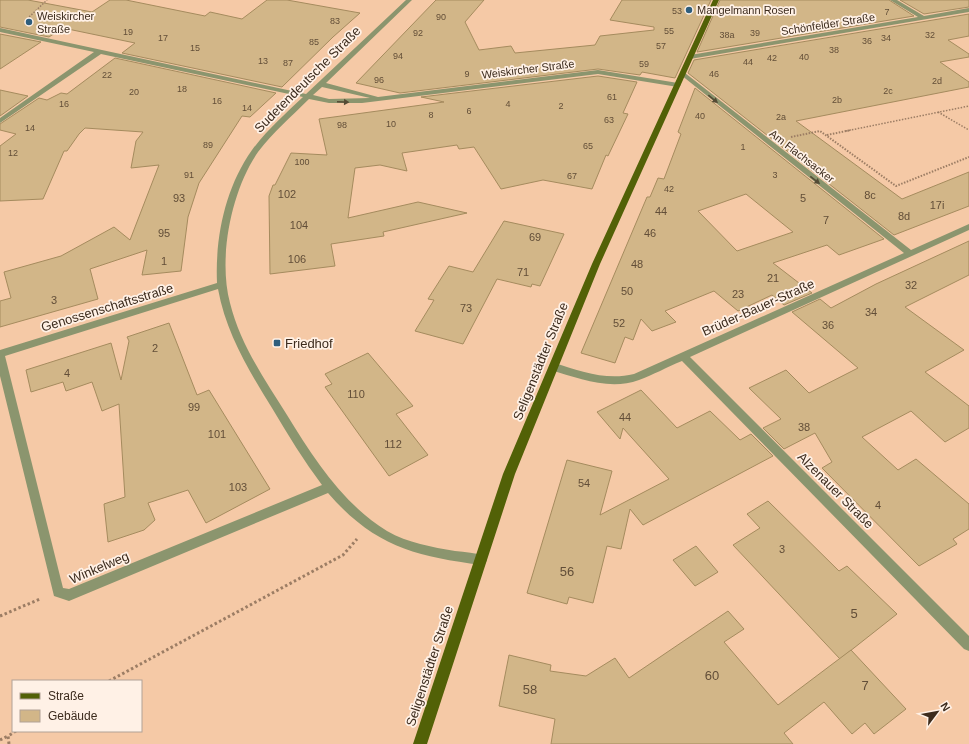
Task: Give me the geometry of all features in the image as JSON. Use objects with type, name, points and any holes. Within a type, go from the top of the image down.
[{"type":"main road","name":"Seligenstädter Straße","points":[[420,744],[509,474],[596,264],[716,0]]},
{"type":"street","name":"Sudetendeutsche Straße","points":[[409,0],[320,84],[266,138],[248,163],[240,178],[228,210],[223,249],[222,285],[231,322],[249,361],[293,434],[330,487],[346,506],[370,526],[395,541],[412,548],[436,554],[481,560]]},
{"type":"street","points":[[893,0],[924,18]]},
{"type":"street","name":"Schönfelder Straße","points":[[690,57],[969,10]]},
{"type":"street","name":"Weiskircher Straße","points":[[0,30],[328,101],[347,102],[598,72],[678,85]]},
{"type":"street","points":[[0,121],[99,52]]},
{"type":"street","name":"Am Flachsacker","points":[[683,74],[909,253]]},
{"type":"street","name":"Weiskircher Straße","points":[[320,84],[379,98]]},
{"type":"street","name":"Brüder-Bauer-Straße","points":[[554,367],[601,380],[611,382],[623,381],[683,356],[969,227]]},
{"type":"street","name":"Genossenschaftsstraße","points":[[0,355],[222,285]]},
{"type":"street","name":"Winkelweg","points":[[0,355],[58,592],[69,595],[330,487]]},
{"type":"street","name":"Alzenauer Straße","points":[[683,356],[969,645]]},
{"type":"path","points":[[12,33],[47,0]]},
{"type":"path","points":[[826,135],[969,106]]},
{"type":"path","points":[[938,112],[969,130]]},
{"type":"path","points":[[767,142],[820,131],[896,186],[969,157]]},
{"type":"path","points":[[111,680],[342,555],[370,526]]},
{"type":"path","points":[[0,616],[58,592]]},
{"type":"path","points":[[0,740],[14,732]]},
{"type":"path","points":[[8,736],[9,744]]},
{"type":"building","points":[[0,0],[28,0],[92,12],[110,0],[126,0],[205,16],[210,12],[242,19],[267,0],[287,0],[360,13],[282,87],[122,53],[135,43],[63,28],[49,37],[0,27]]},
{"type":"building","points":[[436,0],[484,0],[465,22],[479,50],[511,46],[515,53],[595,45],[600,36],[654,30],[654,27],[610,20],[622,0],[711,0],[675,78],[642,72],[640,75],[598,69],[400,93],[356,83]]},
{"type":"building","points":[[720,0],[889,0],[914,16],[697,52]]},
{"type":"building","points":[[900,0],[969,0],[969,7],[924,14]]},
{"type":"building","points":[[969,14],[969,36],[948,40],[969,54],[969,57],[940,62],[969,82],[969,87],[796,121],[902,199],[969,172],[969,206],[894,235],[688,73],[694,60]]},
{"type":"building","points":[[0,34],[41,42],[0,69]]},
{"type":"building","points":[[115,58],[276,93],[250,117],[242,116],[199,183],[188,217],[181,271],[142,275],[147,250],[90,269],[98,299],[0,327],[0,301],[11,298],[4,272],[61,256],[114,227],[130,240],[159,165],[131,168],[136,141],[143,132],[85,128],[67,151],[64,151],[43,199],[0,201],[0,146],[16,134],[0,130],[0,124],[39,98],[47,100],[61,93],[67,94]]},
{"type":"building","points":[[598,76],[637,82],[623,113],[628,114],[608,156],[606,155],[592,189],[543,180],[501,189],[474,147],[459,149],[457,145],[402,153],[407,171],[380,165],[355,168],[348,218],[418,202],[467,213],[383,232],[384,236],[331,244],[335,266],[270,274],[269,196],[273,185],[275,185],[291,153],[327,155],[319,119],[444,102],[421,97]]},
{"type":"building","points":[[695,88],[884,239],[839,255],[827,245],[773,263],[812,293],[784,305],[772,295],[738,311],[714,291],[665,311],[676,322],[652,331],[641,319],[633,340],[625,337],[615,363],[581,353],[647,197],[650,197],[658,178],[664,179],[681,134],[678,132]],"holes":[[[746,194],[793,232],[737,251],[698,211]]]},
{"type":"building","points":[[0,90],[28,96],[0,116]]},
{"type":"building","points":[[504,221],[564,234],[540,286],[532,284],[531,287],[497,279],[463,344],[415,331],[434,300],[428,299],[449,266],[473,272]]},
{"type":"building","points":[[969,241],[969,275],[905,307],[964,350],[925,372],[969,406],[969,428],[945,442],[911,411],[862,437],[898,470],[916,459],[969,504],[969,529],[953,539],[957,544],[919,566],[822,468],[832,462],[815,433],[784,449],[763,428],[781,419],[749,388],[786,370],[809,393],[858,368],[792,312],[820,299],[831,308],[876,284]]},
{"type":"building","points":[[169,323],[197,395],[209,390],[270,489],[206,523],[188,490],[148,503],[155,520],[144,530],[108,542],[104,504],[125,497],[119,404],[102,411],[92,382],[66,391],[63,382],[31,392],[26,370],[111,343],[121,380],[129,341],[127,337]]},
{"type":"building","points":[[368,353],[413,406],[396,414],[428,455],[389,476],[325,387],[332,384],[325,374]]},
{"type":"building","points":[[641,390],[677,428],[710,411],[740,440],[751,434],[773,456],[643,525],[630,509],[621,549],[607,546],[593,603],[569,597],[567,604],[527,593],[567,460],[612,471],[600,515],[669,479],[623,428],[620,439],[597,412]]},
{"type":"building","points":[[768,501],[839,571],[847,566],[897,614],[840,659],[733,545],[760,528],[747,514]]},
{"type":"building","points":[[696,546],[718,572],[695,586],[673,560]]},
{"type":"building","points":[[728,611],[744,629],[724,642],[778,705],[851,650],[906,709],[874,734],[865,723],[852,734],[824,702],[784,733],[793,744],[551,744],[555,719],[499,706],[509,655],[551,665],[550,671],[586,676],[615,658],[629,678]]},
{"type":"place","name":"Mangelmann Rosen","points":[[689,10]]},
{"type":"place","name":"Weiskircher Straße","points":[[29,22]]},
{"type":"place","name":"Friedhof","points":[[277,343]]}]
